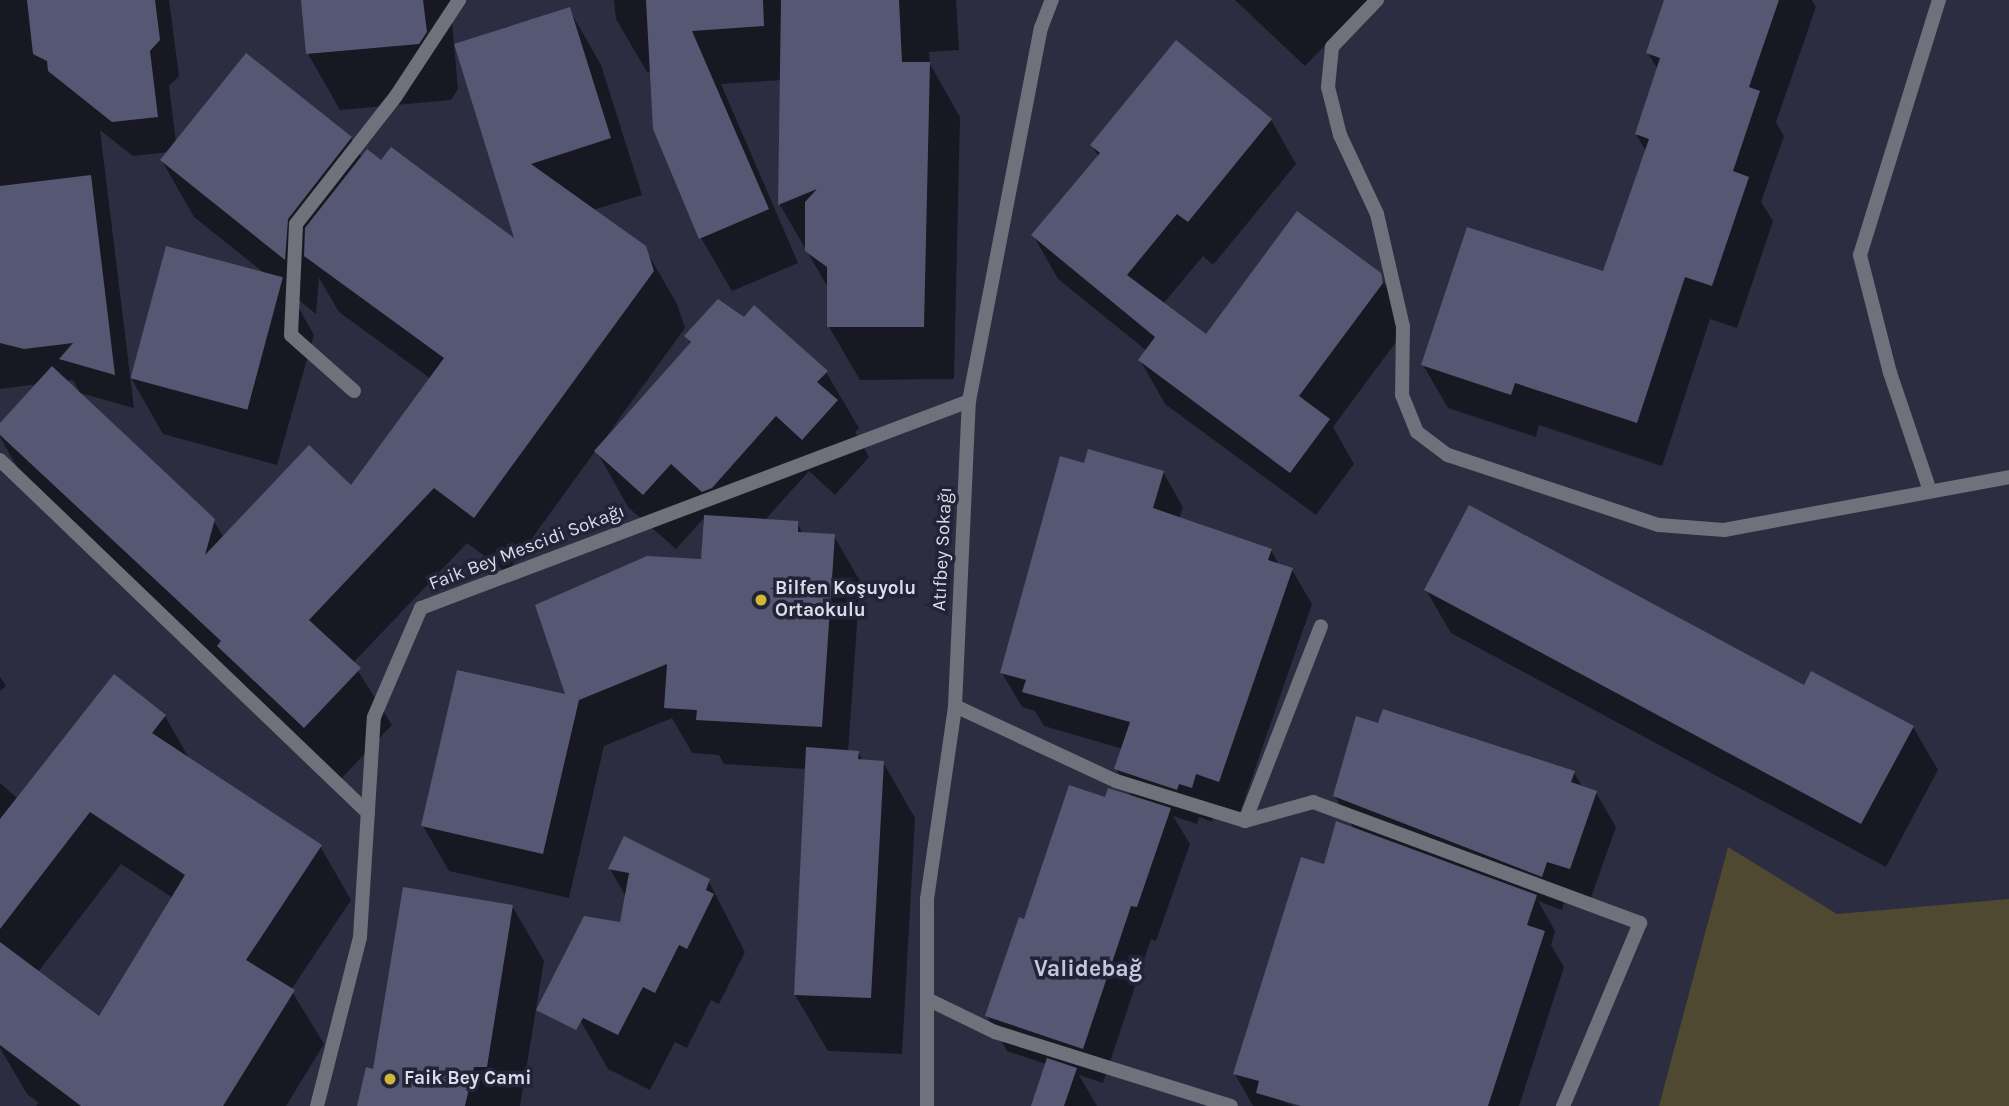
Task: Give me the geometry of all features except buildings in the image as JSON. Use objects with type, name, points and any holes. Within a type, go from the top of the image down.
[{"type":"street","points":[[354,391],[291,335],[296,224],[396,96],[459,0]]},
{"type":"street","name":"Atıfbey Sokağı","points":[[927,1106],[927,899],[955,706],[969,401],[1041,28],[1052,0]]},
{"type":"street","points":[[1377,0],[1332,47],[1328,87],[1340,135],[1377,214],[1403,327],[1402,395],[1417,432],[1448,455],[1659,525],[1724,530],[2009,477]]},
{"type":"street","points":[[1930,491],[1890,373],[1860,255],[1939,0]]},
{"type":"street","name":"Faik Bey Mescidi Sokağı","points":[[317,1106],[360,937],[374,718],[421,608],[969,401]]},
{"type":"street","points":[[0,460],[368,813]]},
{"type":"street","points":[[1245,821],[1321,626]]},
{"type":"street","points":[[955,706],[1116,781],[1245,821],[1313,802],[1640,923],[1563,1106]]},
{"type":"street","points":[[927,999],[995,1032],[1231,1106]]},
{"type":"shaded area","points":[[1728,847],[1837,914],[2009,899],[2009,1106],[1659,1106]]},
{"type":"place","name":"Bilfen Koşuyolu Ortaokulu","points":[[761,600]]},
{"type":"place","name":"Faik Bey Cami","points":[[390,1079]]},
{"type":"district","name":"Validebağ","points":[[1088,969]]}]
